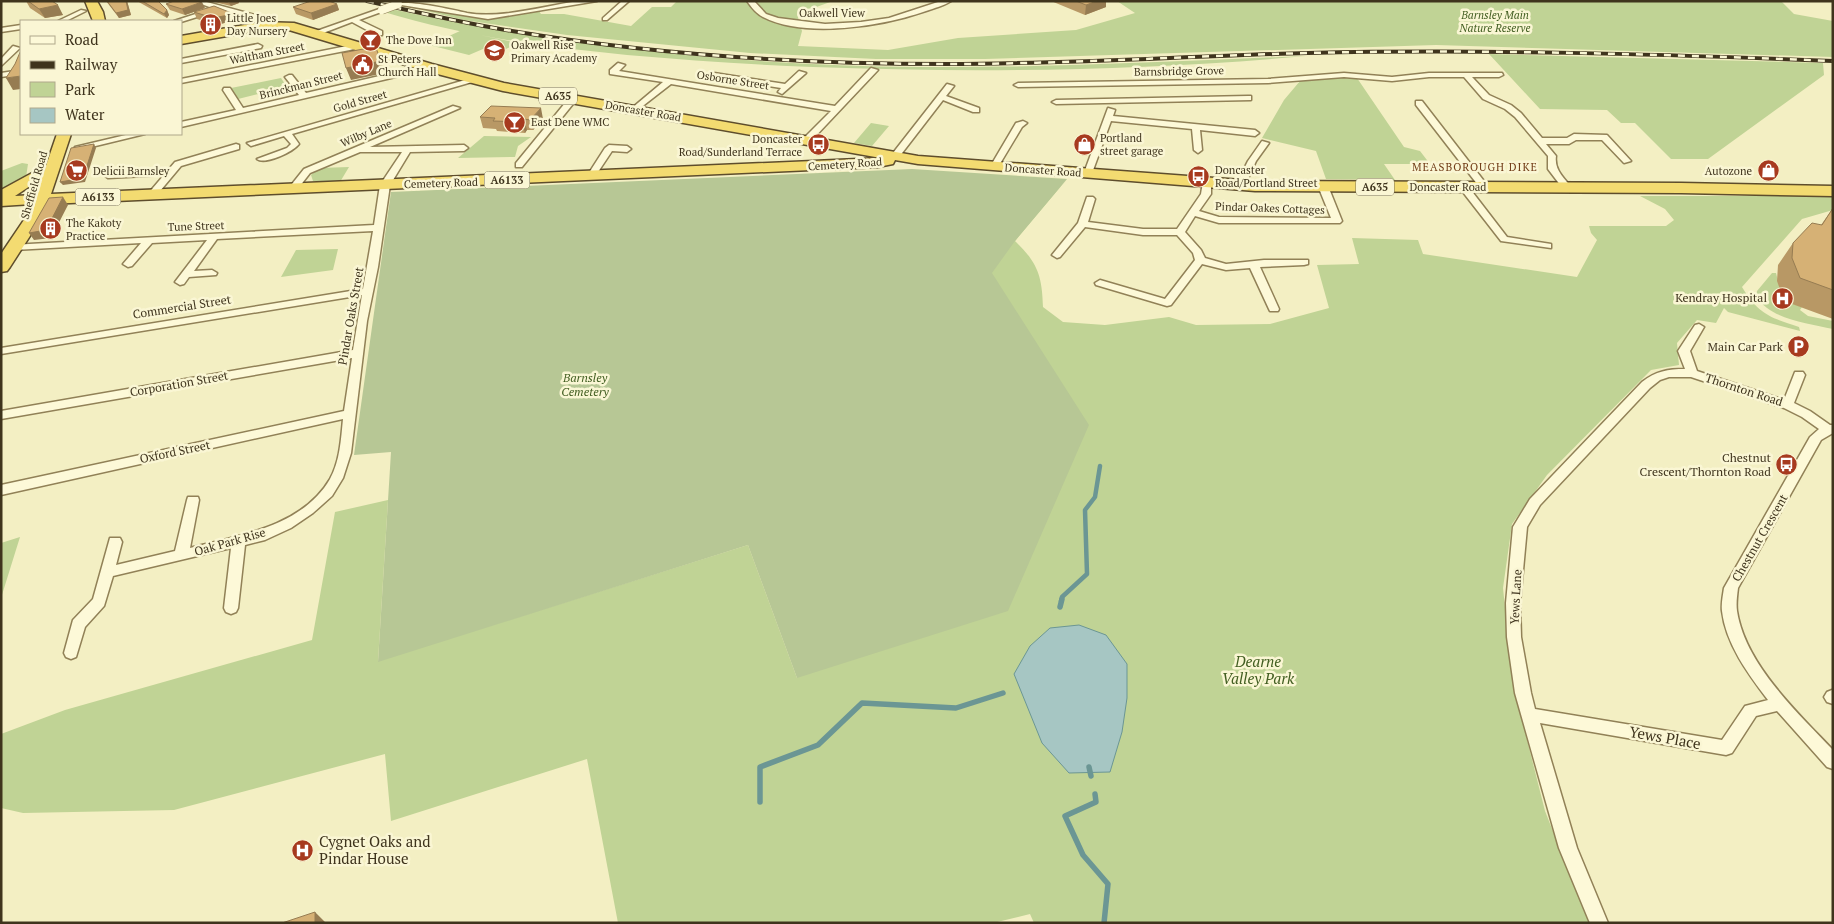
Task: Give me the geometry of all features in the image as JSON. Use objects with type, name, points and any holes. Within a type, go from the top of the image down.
[{"type":"highway","points":[[84,9],[97,12],[99,20]]},
{"type":"highway","name":"Doncaster Road","points":[[260,23],[290,26],[475,80],[806,140],[864,157],[896,156],[918,160],[1241,184],[1833,191]]},
{"type":"highway","name":"A635","points":[[182,40],[260,23]]},
{"type":"highway","name":"Sheffield Road","points":[[36,199],[34,177],[49,135]]},
{"type":"highway","name":"Sheffield Road","points":[[1,268],[17,241],[64,135]]},
{"type":"highway","name":"Cemetery Road","points":[[36,199],[591,176],[864,157],[878,163],[888,161],[896,156]]},
{"type":"highway","name":"A6133","points":[[878,163],[918,160]]},
{"type":"highway","points":[[1,196],[17,190],[34,177]]},
{"type":"highway","name":"A6133","points":[[1,201],[36,199]]},
{"type":"street","name":"Doncaster Road","points":[[196,1],[260,23]]},
{"type":"street","points":[[315,33],[398,4],[410,2],[482,17],[594,1]]},
{"type":"street","points":[[605,19],[626,1]]},
{"type":"street","name":"Oakwell View","points":[[750,1],[768,16],[784,22],[815,25],[866,24],[888,20],[948,1]]},
{"type":"street","points":[[180,20],[217,8]]},
{"type":"street","points":[[62,20],[84,9]]},
{"type":"street","points":[[353,20],[379,33]]},
{"type":"street","points":[[1,30],[20,27]]},
{"type":"street","points":[[182,61],[258,46]]},
{"type":"street","name":"Waltham Street","points":[[182,82],[357,46]]},
{"type":"street","points":[[1,64],[16,48]]},
{"type":"street","name":"Osborne Street","points":[[621,65],[613,72],[836,109]]},
{"type":"street","name":"Brinckman Street","points":[[182,125],[427,67]]},
{"type":"street","points":[[806,140],[874,70]]},
{"type":"street","points":[[1,75],[20,72]]},
{"type":"street","points":[[700,86],[716,72],[787,87]]},
{"type":"street","points":[[774,98],[802,73]]},
{"type":"street","name":"Barnsbridge Grove","points":[[1018,85],[1029,82],[1277,80],[1344,75],[1392,79],[1414,75],[1499,75]]},
{"type":"street","points":[[1466,75],[1486,97],[1508,107],[1518,115],[1552,156],[1550,163],[1553,171],[1567,188]]},
{"type":"street","points":[[1329,76],[1338,86]]},
{"type":"street","points":[[289,78],[304,96]]},
{"type":"street","name":"Gold Street","points":[[251,143],[475,80]]},
{"type":"street","points":[[635,110],[669,81]]},
{"type":"street","points":[[896,156],[950,86]]},
{"type":"street","points":[[227,90],[241,112]]},
{"type":"street","points":[[942,98],[976,110]]},
{"type":"street","points":[[1056,102],[1248,98]]},
{"type":"street","points":[[519,165],[573,99]]},
{"type":"street","points":[[1088,173],[1112,108],[1109,102]]},
{"type":"street","points":[[1419,103],[1484,188]]},
{"type":"street","name":"Wilby Lane","points":[[293,189],[307,171],[456,108]]},
{"type":"street","points":[[1109,118],[1254,133]]},
{"type":"street","points":[[994,166],[1019,125],[1023,124]]},
{"type":"street","points":[[1196,127],[1198,150]]},
{"type":"street","points":[[261,159],[290,150],[295,144],[287,134]]},
{"type":"street","points":[[79,147],[136,135]]},
{"type":"street","points":[[1539,141],[1569,141],[1574,137],[1604,137],[1627,161]]},
{"type":"street","points":[[1241,184],[1252,161],[1265,143]]},
{"type":"street","points":[[152,195],[178,164],[236,147]]},
{"type":"street","points":[[356,150],[464,148]]},
{"type":"street","points":[[591,176],[608,148],[627,149]]},
{"type":"street","points":[[385,185],[407,150]]},
{"type":"street","points":[[108,175],[171,172]]},
{"type":"street","points":[[1180,232],[1206,194],[1207,182]]},
{"type":"street","name":"Pindar Oaks Street","points":[[345,453],[358,353],[385,185]]},
{"type":"street","name":"Pindar Oakes Cottages","points":[[1194,213],[1219,220],[1337,221],[1323,186]]},
{"type":"street","points":[[1464,187],[1504,239],[1548,246]]},
{"type":"street","points":[[1057,255],[1083,224],[1088,214],[1090,199]]},
{"type":"street","points":[[1083,224],[1143,232],[1180,232],[1198,252],[1200,260]]},
{"type":"street","name":"Tune Street","points":[[17,241],[214,238],[379,228]]},
{"type":"street","points":[[212,273],[183,278],[214,238]]},
{"type":"street","points":[[128,264],[149,240]]},
{"type":"street","points":[[1200,260],[1226,267],[1304,262]]},
{"type":"street","points":[[1100,282],[1167,303],[1200,260]]},
{"type":"street","points":[[1254,265],[1274,309]]},
{"type":"street","name":"Commercial Street","points":[[1,351],[368,291]]},
{"type":"street","name":"Thornton Road","points":[[1700,327],[1684,351],[1692,373],[1788,405],[1830,429]]},
{"type":"street","name":"Corporation Street","points":[[1,415],[358,353]]},
{"type":"street","name":"Yews Lane","points":[[1599,923],[1568,848],[1519,676],[1514,637],[1513,603],[1520,527],[1536,502],[1646,385],[1656,377],[1668,373],[1692,373]]},
{"type":"street","name":"Thornton Road","points":[[1788,405],[1799,375]]},
{"type":"street","name":"Oxford Street","points":[[1,490],[349,414]]},
{"type":"street","name":"Chestnut Crescent","points":[[1830,429],[1816,437],[1729,595],[1729,614],[1734,633],[1749,662],[1780,703],[1833,762]]},
{"type":"street","name":"Oak Park Rise","points":[[109,572],[239,542],[286,525],[308,510],[327,493],[337,478],[345,453]]},
{"type":"street","points":[[181,556],[192,500]]},
{"type":"street","points":[[71,652],[78,624],[99,602],[116,542]]},
{"type":"street","points":[[231,608],[239,542]]},
{"type":"street","name":"Yews Place","points":[[1530,715],[1726,748],[1751,711],[1780,703]]},
{"type":"green space","name":"Barnsley Main Nature Reserve","points":[[677,1],[833,1],[797,14],[802,31],[798,46],[888,50],[958,38],[1076,30],[1135,13],[1117,1],[1781,1],[1794,14],[1833,21],[1833,57],[1436,45],[985,59],[876,59],[750,53],[567,35],[464,20],[402,5],[412,4],[478,18],[539,11],[541,14],[564,14],[631,26],[652,7],[671,7]]},
{"type":"green space","points":[[391,9],[522,34],[653,52],[785,63],[918,67],[1015,66],[1306,56],[1121,68],[936,70],[766,65],[627,55],[504,40],[444,28],[384,12]]},
{"type":"green space","points":[[460,31],[518,43],[498,53],[483,49],[469,55],[429,45]]},
{"type":"green space","points":[[1489,54],[1823,63],[1824,75],[1708,159],[1671,159],[1635,123],[1621,123],[1607,110],[1540,109]]},
{"type":"green space","points":[[1347,77],[1357,78],[1404,147],[1420,151],[1430,164],[1384,164],[1395,180],[1326,179],[1316,151],[1262,138],[1284,100],[1300,81]]},
{"type":"green space","points":[[281,78],[287,87],[238,99],[231,88]]},
{"type":"green space","points":[[871,123],[889,126],[872,146],[854,143]]},
{"type":"green space","points":[[484,136],[531,137],[518,146],[515,157],[458,158]]},
{"type":"green space","points":[[22,163],[28,164],[26,177],[1,192],[1,171]]},
{"type":"green space","points":[[349,167],[340,182],[313,181],[311,175],[319,168]]},
{"type":"green space","name":"Barnsley Cemetery","points":[[912,169],[1067,179],[1015,241],[992,273],[1089,425],[1008,611],[797,678],[748,545],[378,662],[391,452],[354,455],[391,192]]},
{"type":"green space","name":"Dearne Valley Park","points":[[1067,179],[1015,241],[1034,263],[1040,278],[1043,307],[1063,322],[1105,325],[1169,317],[1196,325],[1270,324],[1329,308],[1317,265],[1359,264],[1352,238],[1418,240],[1423,254],[1577,277],[1597,240],[1591,233],[1589,226],[1666,226],[1674,220],[1665,209],[1640,196],[1833,196],[1833,210],[1802,219],[1742,287],[1754,303],[1766,314],[1799,327],[1800,331],[1728,312],[1724,308],[1716,323],[1697,320],[1677,343],[1679,365],[1651,370],[1547,475],[1512,524],[1503,588],[1513,684],[1545,811],[1589,923],[1034,923],[1030,914],[993,923],[618,923],[587,759],[391,821],[385,754],[174,810],[23,813],[1,808],[1,734],[65,710],[312,640],[335,512],[388,500],[378,661],[748,545],[797,678],[976,279]]},
{"type":"green space","points":[[338,249],[333,270],[281,277],[296,250]]},
{"type":"green space","points":[[1772,273],[1776,273],[1781,293],[1786,295],[1783,300],[1802,307],[1800,310],[1808,316],[1833,321],[1833,329],[1790,319],[1763,304],[1756,296],[1757,291]]},
{"type":"green space","points":[[20,537],[1,598],[1,543]]},
{"type":"water","points":[[1079,625],[1106,635],[1127,664],[1127,698],[1122,732],[1110,772],[1069,773],[1042,743],[1014,674],[1030,646],[1050,628]]},
{"type":"building","points":[[28,1],[52,1],[58,5],[39,9]]},
{"type":"building","points":[[107,1],[126,1],[128,10],[116,13]]},
{"type":"building","points":[[142,1],[158,1],[167,10],[164,14]]},
{"type":"building","points":[[174,1],[202,2],[182,9],[166,4]]},
{"type":"building","points":[[311,1],[329,1],[337,4],[311,13],[293,7]]},
{"type":"building","points":[[1076,1],[1097,1],[1086,5]]},
{"type":"building","points":[[214,6],[234,14],[213,18],[194,12]]},
{"type":"building","points":[[374,47],[381,61],[346,68],[342,53]]},
{"type":"building","points":[[20,52],[20,76],[6,78]]},
{"type":"building","points":[[491,106],[541,108],[530,120],[524,119],[522,122],[493,121],[495,118],[480,117]]},
{"type":"building","points":[[94,144],[83,178],[60,182],[71,148]]},
{"type":"building","points":[[63,197],[46,230],[29,233],[49,198]]},
{"type":"building","points":[[1833,208],[1833,290],[1800,278],[1792,258],[1793,243],[1812,223],[1822,225]]},
{"type":"building","points":[[315,912],[315,923],[282,923]]},
{"type":"waterway","points":[[1061,601],[1062,597],[1087,574],[1085,510],[1095,497],[1100,466]]},
{"type":"waterway","points":[[1060,607],[1062,599]]},
{"type":"waterway","points":[[760,802],[760,767],[818,745],[862,703],[956,708],[1003,693]]},
{"type":"waterway","name":"MEASBOROUGH DIKE","points":[[1089,767],[1091,776]]},
{"type":"waterway","name":"MEASBOROUGH DIKE","points":[[1095,794],[1096,802],[1065,816],[1083,855],[1108,884],[1104,923]]},
{"type":"railway","points":[[367,1],[475,24],[566,39],[674,52],[783,60],[892,64],[991,64],[1308,53],[1505,52],[1636,54],[1833,61]]},
{"type":"place","name":"Little Joes Day Nursery","points":[[211,24]]},
{"type":"place","name":"The Dove Inn","points":[[370,40]]},
{"type":"place","name":"Oakwell Rise Primary Academy","points":[[495,51]]},
{"type":"place","name":"St Peters Church Hall","points":[[362,65]]},
{"type":"place","name":"East Dene WMC","points":[[515,122]]},
{"type":"place","name":"Portland street garage","points":[[1084,144]]},
{"type":"place","name":"Doncaster Road/Sunderland Terrace","points":[[818,145]]},
{"type":"place","name":"Delicii Barnsley","points":[[77,171]]},
{"type":"place","name":"Autozone","points":[[1768,171]]},
{"type":"place","name":"Doncaster Road/Portland Street","points":[[1199,176]]},
{"type":"place","name":"The Kakoty Practice","points":[[50,229]]},
{"type":"place","name":"Kendray Hospital","points":[[1783,298]]},
{"type":"place","name":"Main Car Park","points":[[1799,347]]},
{"type":"place","name":"Chestnut Crescent/Thornton Road","points":[[1787,465]]},
{"type":"place","name":"Cygnet Oaks and Pindar House","points":[[303,851]]},
{"type":"district","name":"MEASBOROUGH DIKE","points":[[1475,167]]}]
